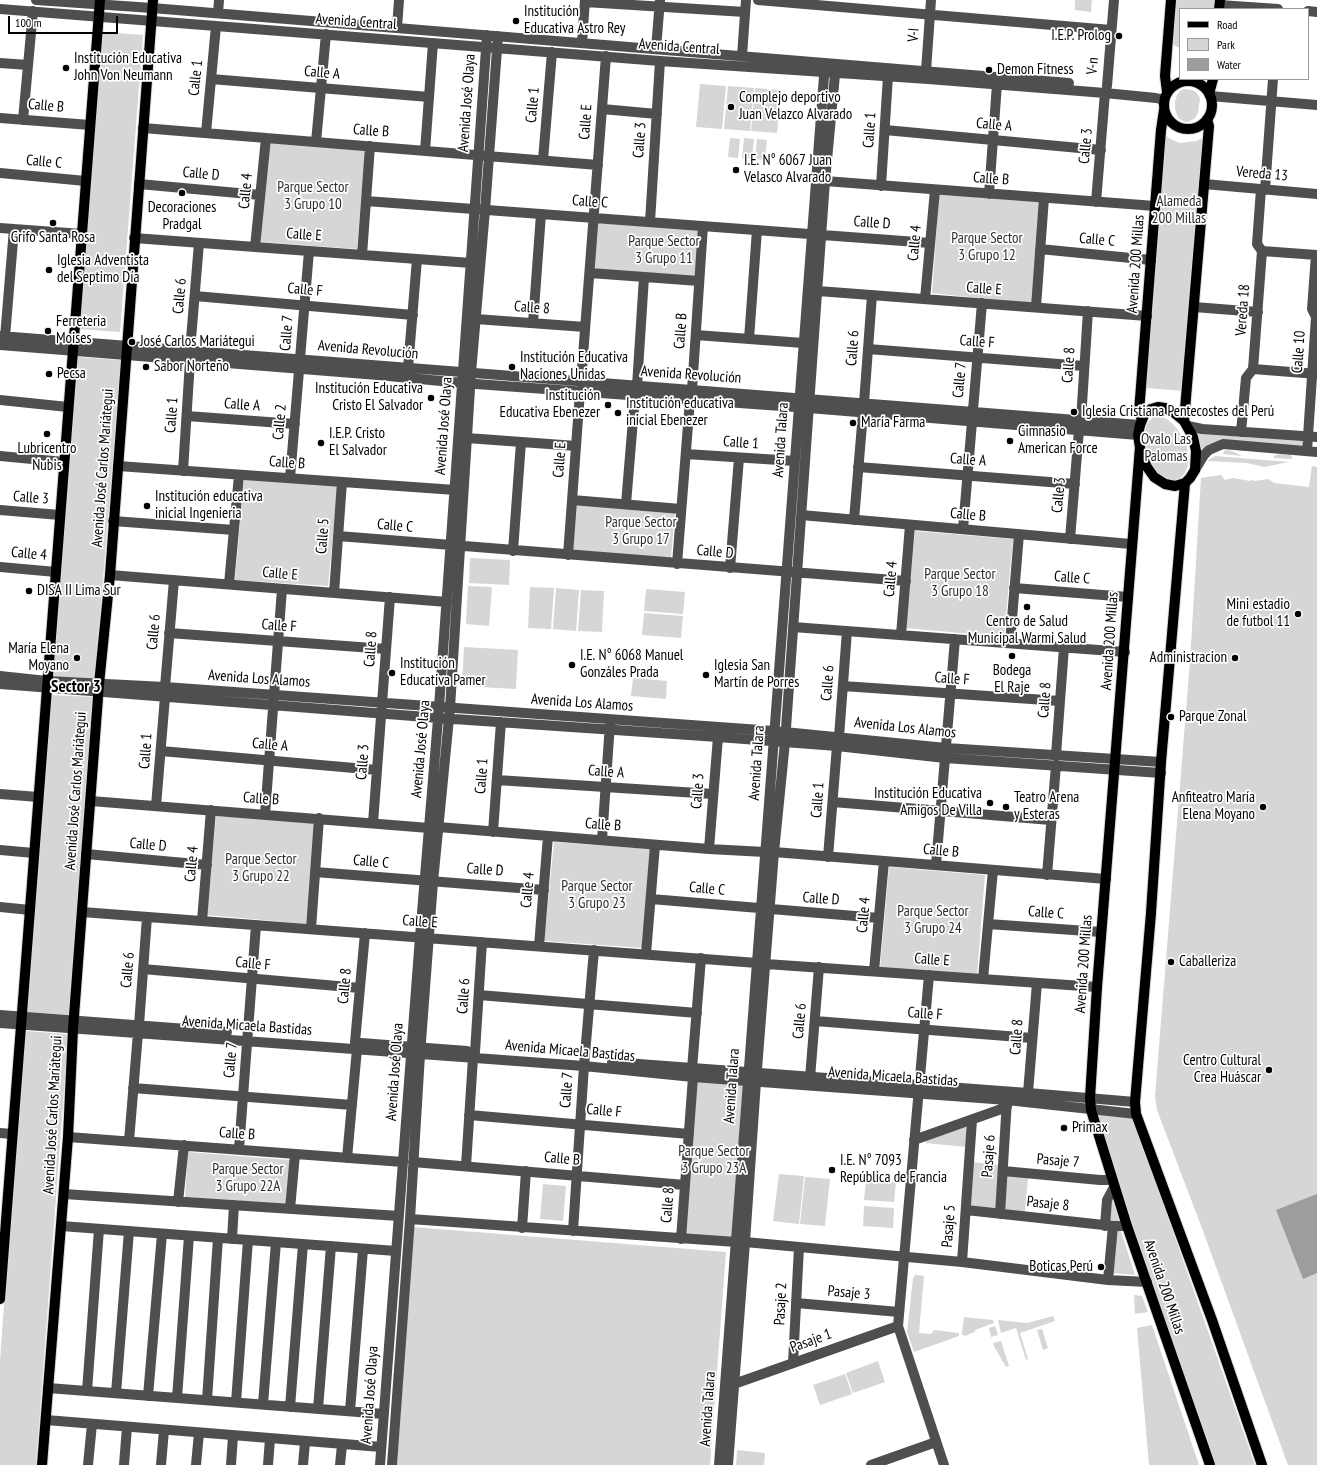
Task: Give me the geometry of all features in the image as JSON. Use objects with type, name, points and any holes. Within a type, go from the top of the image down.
[{"type":"main road","name":"Avenida 200 Millas","points":[[1141,422],[1139,412],[1161,130],[1165,99],[1165,76],[1171,0]]},
{"type":"main road","points":[[0,1299],[4,1190],[12,1134],[100,2]]},
{"type":"main road","name":"Avenida José Carlos Mariátegui","points":[[42,1465],[64,1194],[73,1025],[99,688],[110,575],[152,4]]},
{"type":"main road","points":[[1210,95],[1200,85],[1188,81],[1175,85],[1165,99],[1168,119],[1172,124],[1184,129],[1197,128],[1207,119],[1212,107],[1210,95],[1213,80]]},
{"type":"main road","points":[[1186,424],[1209,126],[1207,119]]},
{"type":"main road","points":[[1158,407],[1165,408],[1173,412],[1186,424],[1193,437],[1196,451],[1195,470],[1185,483],[1175,486],[1165,484],[1159,481],[1147,467],[1140,447],[1138,435],[1141,422],[1145,413],[1158,407]]},
{"type":"main road","name":"Avenida 200 Millas","points":[[1140,447],[1101,932],[1090,1098],[1091,1110],[1113,1184],[1210,1465]]},
{"type":"main road","points":[[1185,483],[1161,762],[1151,913],[1135,1102],[1136,1114],[1212,1320],[1262,1465]]},
{"type":"street","name":"Avenida Central","points":[[36,0],[152,4],[218,13],[742,56],[824,67]]},
{"type":"street","points":[[218,13],[219,0]]},
{"type":"street","points":[[397,28],[399,0]]},
{"type":"street","points":[[742,56],[746,0]]},
{"type":"street","points":[[758,0],[1111,30]]},
{"type":"street","name":"V-I","points":[[926,71],[931,0]]},
{"type":"street","name":"V-n","points":[[1106,89],[1114,0]]},
{"type":"street","points":[[582,43],[585,1],[660,3],[745,12]]},
{"type":"street","points":[[656,49],[660,3]]},
{"type":"street","points":[[1220,5],[1263,8]]},
{"type":"street","name":"Avenida Central","points":[[0,9],[660,61],[926,71],[1106,89],[1165,99]]},
{"type":"street","points":[[23,120],[33,11]]},
{"type":"street","name":"Calle 1","points":[[206,133],[216,26]]},
{"type":"street","points":[[316,142],[326,34]]},
{"type":"street","name":"Avenida José Olaya","points":[[434,827],[438,718],[447,602],[467,438],[467,378],[471,263],[478,155],[492,36]]},
{"type":"street","points":[[425,151],[433,43]]},
{"type":"street","name":"Avenida José Olaya","points":[[380,1465],[399,1216],[408,1162],[429,881],[434,827],[450,708],[455,546],[455,490],[467,378],[476,319],[485,210],[489,156],[491,47]]},
{"type":"street","name":"Calle 1","points":[[543,160],[552,52]]},
{"type":"street","name":"Calle E","points":[[568,555],[606,56]]},
{"type":"street","name":"Calle 3","points":[[650,222],[660,61]]},
{"type":"street","points":[[0,63],[28,65]]},
{"type":"street","name":"Avenida Talara","points":[[770,852],[773,736],[795,461],[818,291],[817,234],[824,67]]},
{"type":"street","name":"Avenida Central","points":[[836,68],[888,76],[997,84],[1106,89]]},
{"type":"street","name":"Avenida Talara","points":[[719,1465],[740,1242],[770,852],[785,737],[801,515],[804,343],[825,181],[836,68]]},
{"type":"street","name":"Calle 1","points":[[881,186],[888,76]]},
{"type":"street","name":"Calle A","points":[[211,79],[429,98]]},
{"type":"street","name":"Vereda 18","points":[[1242,432],[1246,378],[1253,369],[1262,251],[1257,244],[1273,80]]},
{"type":"street","points":[[988,194],[997,84]]},
{"type":"street","name":"Calle 3","points":[[1096,202],[1106,89]]},
{"type":"street","points":[[1210,95],[1317,105]]},
{"type":"street","points":[[602,109],[657,114]]},
{"type":"street","name":"Calle B","points":[[0,118],[90,125]]},
{"type":"street","name":"Calle B","points":[[143,128],[598,165]]},
{"type":"street","name":"Calle A","points":[[885,130],[1101,150]]},
{"type":"street","name":"Calle 4","points":[[255,247],[266,138]]},
{"type":"street","points":[[362,255],[370,146]]},
{"type":"street","name":"Calle C","points":[[0,173],[86,181]]},
{"type":"street","name":"Calle B","points":[[825,181],[1155,206]]},
{"type":"street","name":"Calle D","points":[[139,184],[260,194]]},
{"type":"street","name":"Vereda 13","points":[[1204,184],[1317,194]]},
{"type":"street","name":"Calle 4","points":[[925,299],[935,190]]},
{"type":"street","points":[[1036,307],[1044,198]]},
{"type":"street","name":"Calle C","points":[[366,201],[817,234]]},
{"type":"street","points":[[533,323],[541,214]]},
{"type":"street","name":"Calle B","points":[[677,564],[696,335],[703,226]]},
{"type":"street","points":[[0,228],[82,234]]},
{"type":"street","points":[[2,339],[5,284],[14,229]]},
{"type":"street","points":[[748,339],[757,230]]},
{"type":"street","name":"Calle D","points":[[817,234],[930,243]]},
{"type":"street","name":"Calle E","points":[[134,238],[471,263]]},
{"type":"street","name":"Calle 6","points":[[190,356],[199,243]]},
{"type":"street","name":"Calle C","points":[[1040,249],[1151,260]]},
{"type":"street","name":"Calle 7","points":[[300,364],[308,251]]},
{"type":"street","points":[[1262,251],[1316,255]]},
{"type":"street","name":"Calle 10","points":[[1312,452],[1317,317],[1312,309],[1316,255]]},
{"type":"street","points":[[408,368],[417,259]]},
{"type":"street","points":[[590,273],[700,281]]},
{"type":"street","points":[[626,504],[637,386],[644,277]]},
{"type":"street","name":"Calle E","points":[[818,291],[1147,316]]},
{"type":"street","name":"Calle 6","points":[[863,408],[872,295]]},
{"type":"street","name":"Calle F","points":[[195,296],[413,315]]},
{"type":"street","name":"Calle 7","points":[[972,417],[982,303]]},
{"type":"street","points":[[1194,307],[1258,312]]},
{"type":"street","name":"Calle 8","points":[[1080,425],[1088,311]]},
{"type":"street","name":"Calle 8","points":[[476,319],[585,327]]},
{"type":"street","points":[[696,335],[804,343]]},
{"type":"street","name":"Avenida Revolución","points":[[2,339],[190,356],[581,387],[635,396],[691,395],[1080,425],[1138,435]]},
{"type":"street","name":"Calle F","points":[[868,349],[1084,366]]},
{"type":"street","name":"Calle 1","points":[[183,471],[190,356]]},
{"type":"street","name":"Avenida Revolución","points":[[300,364],[408,368],[467,378]]},
{"type":"street","name":"Calle 2","points":[[290,478],[300,364]]},
{"type":"street","points":[[1253,369],[1315,374]]},
{"type":"street","name":"Avenida Revolución","points":[[581,387],[637,386],[691,395]]},
{"type":"street","points":[[0,400],[68,407]]},
{"type":"street","points":[[854,520],[863,408]]},
{"type":"street","name":"Calle A","points":[[187,416],[295,424]]},
{"type":"street","points":[[963,529],[972,417]]},
{"type":"street","name":"Avenida Revolución","points":[[1080,425],[1141,422]]},
{"type":"street","points":[[1186,424],[1202,429],[1312,437]]},
{"type":"street","name":"Calle 3","points":[[1070,539],[1080,425]]},
{"type":"street","points":[[467,438],[576,446]]},
{"type":"street","points":[[513,550],[521,442]]},
{"type":"street","points":[[1195,470],[1204,455],[1209,450],[1224,444],[1312,452]]},
{"type":"street","name":"Calle 1","points":[[686,454],[795,461]]},
{"type":"street","points":[[0,456],[64,462]]},
{"type":"street","points":[[730,568],[739,458]]},
{"type":"street","name":"Calle B","points":[[118,466],[455,490]]},
{"type":"street","name":"Calle A","points":[[858,467],[1075,484]]},
{"type":"street","points":[[229,584],[238,475]]},
{"type":"street","name":"Calle 5","points":[[334,593],[342,482]]},
{"type":"street","points":[[572,500],[681,509]]},
{"type":"street","name":"Calle 3","points":[[0,510],[60,515]]},
{"type":"street","name":"Calle B","points":[[801,515],[1131,544]]},
{"type":"street","points":[[113,521],[234,530]]},
{"type":"street","name":"Calle 4","points":[[901,635],[910,525]]},
{"type":"street","points":[[1010,643],[1019,534]]},
{"type":"street","name":"Calle C","points":[[338,536],[455,546]]},
{"type":"street","name":"Calle D","points":[[455,546],[906,582]]},
{"type":"street","name":"Calle 4","points":[[0,567],[56,572]]},
{"type":"street","name":"Calle E","points":[[110,575],[447,602]]},
{"type":"street","name":"Calle 6","points":[[165,692],[174,580]]},
{"type":"street","name":"Calle C","points":[[1014,588],[1128,597]]},
{"type":"street","points":[[265,815],[282,589]]},
{"type":"street","name":"Calle 8","points":[[382,709],[390,598]]},
{"type":"street","points":[[793,627],[1124,652]]},
{"type":"street","name":"Calle 6","points":[[838,742],[846,631]]},
{"type":"street","name":"Calle F","points":[[169,633],[386,649]]},
{"type":"street","points":[[936,866],[955,639]]},
{"type":"street","name":"Calle 8","points":[[1056,755],[1064,647]]},
{"type":"street","name":"Avenida Los Alamos","points":[[0,676],[47,684]]},
{"type":"street","name":"Avenida Los Alamos","points":[[0,684],[47,684],[274,700],[382,709],[449,719],[501,722],[610,724],[773,736],[945,753],[1056,766],[1161,773]]},
{"type":"street","name":"Calle F","points":[[843,686],[1060,701]]},
{"type":"street","name":"Calle 1","points":[[156,806],[165,692]]},
{"type":"street","name":"Avenida Los Alamos","points":[[382,709],[439,707],[610,724],[718,737],[773,736]]},
{"type":"street","name":"Calle 3","points":[[373,823],[382,709]]},
{"type":"street","name":"Calle 1","points":[[493,832],[501,722]]},
{"type":"street","points":[[602,840],[610,724]]},
{"type":"street","name":"Calle 3","points":[[709,849],[718,737]]},
{"type":"street","name":"Calle 1","points":[[828,857],[838,742]]},
{"type":"street","name":"Calle A","points":[[160,751],[377,770]]},
{"type":"street","name":"Avenida Los Alamos","points":[[945,753],[1056,755],[1161,762]]},
{"type":"street","points":[[1047,874],[1056,766]]},
{"type":"street","name":"Calle A","points":[[497,780],[713,794]]},
{"type":"street","points":[[0,794],[38,797]]},
{"type":"street","name":"Calle B","points":[[91,802],[319,818],[709,849],[770,852],[1106,879]]},
{"type":"street","points":[[833,802],[1051,820]]},
{"type":"street","name":"Calle 4","points":[[202,921],[211,810]]},
{"type":"street","points":[[311,929],[319,818]]},
{"type":"street","name":"Calle 4","points":[[539,946],[548,836]]},
{"type":"street","points":[[646,954],[655,844]]},
{"type":"street","points":[[0,850],[34,853]]},
{"type":"street","name":"Calle D","points":[[86,854],[207,866]]},
{"type":"street","name":"Calle 4","points":[[874,971],[884,861]]},
{"type":"street","points":[[983,979],[993,870]]},
{"type":"street","name":"Calle C","points":[[315,872],[429,881]]},
{"type":"street","name":"Calle D","points":[[429,881],[544,890]]},
{"type":"street","name":"Calle C","points":[[651,899],[765,909]]},
{"type":"street","points":[[0,907],[30,910]]},
{"type":"street","name":"Calle D","points":[[765,909],[879,918]]},
{"type":"street","name":"Calle E","points":[[82,912],[1097,987]]},
{"type":"street","name":"Calle 6","points":[[129,1141],[147,917]]},
{"type":"street","name":"Calle C","points":[[988,924],[1101,932]]},
{"type":"street","name":"Calle 7","points":[[239,1150],[256,925]]},
{"type":"street","name":"Calle 8","points":[[347,1158],[365,933]]},
{"type":"street","name":"Calle 6","points":[[466,1166],[482,942]]},
{"type":"street","name":"Calle 7","points":[[573,1231],[584,1063],[594,950]]},
{"type":"street","name":"Calle 8","points":[[680,1239],[701,958]]},
{"type":"street","name":"Calle 6","points":[[810,1078],[819,967]]},
{"type":"street","name":"Calle F","points":[[143,969],[360,988]]},
{"type":"street","points":[[929,975],[898,1326],[944,1465]]},
{"type":"street","name":"Calle 8","points":[[1028,1093],[1036,983]]},
{"type":"street","points":[[479,995],[697,1013]]},
{"type":"street","name":"Avenida Micaela Bastidas","points":[[0,1015],[21,1021]]},
{"type":"street","name":"Avenida Micaela Bastidas","points":[[0,1023],[21,1021],[138,1029],[919,1090],[1028,1093],[1135,1102]]},
{"type":"street","name":"Calle F","points":[[815,1021],[1032,1038]]},
{"type":"street","name":"Avenida Micaela Bastidas","points":[[752,1077],[810,1078],[919,1090],[1007,1104],[1136,1114]]},
{"type":"street","points":[[133,1088],[352,1106]]},
{"type":"street","points":[[914,1140],[972,1120],[1007,1104]]},
{"type":"street","name":"Pasaje 6","points":[[1000,1214],[1007,1104]]},
{"type":"street","name":"Calle F","points":[[469,1115],[688,1134]]},
{"type":"street","name":"Pasaje 5","points":[[962,1262],[972,1120]]},
{"type":"street","points":[[0,1133],[12,1134]]},
{"type":"street","name":"Calle B","points":[[68,1137],[466,1166],[685,1185]]},
{"type":"street","points":[[178,1202],[184,1145]]},
{"type":"street","points":[[290,1209],[295,1154]]},
{"type":"street","name":"Avenida José Olaya","points":[[392,1465],[410,1219],[408,1162]]},
{"type":"street","points":[[522,1228],[526,1171]]},
{"type":"street","name":"Pasaje 7","points":[[1002,1171],[1100,1180],[1113,1184]]},
{"type":"street","points":[[1108,1280],[1109,1226],[1107,1200],[1113,1184]]},
{"type":"street","points":[[64,1194],[399,1216]]},
{"type":"street","points":[[232,1239],[234,1205]]},
{"type":"street","name":"Pasaje 8","points":[[966,1210],[1109,1226],[1127,1226]]},
{"type":"street","points":[[410,1219],[799,1247],[962,1262],[1108,1280],[1147,1282]]},
{"type":"street","points":[[61,1226],[396,1251]]},
{"type":"street","points":[[87,1391],[99,1229]]},
{"type":"street","points":[[116,1393],[129,1231]]},
{"type":"street","points":[[148,1396],[162,1234]]},
{"type":"street","points":[[177,1398],[189,1236]]},
{"type":"street","points":[[207,1400],[218,1238]]},
{"type":"street","points":[[236,1402],[248,1240]]},
{"type":"street","points":[[263,1404],[276,1242]]},
{"type":"street","name":"Avenida Talara","points":[[728,1465],[734,1384],[740,1242]]},
{"type":"street","points":[[290,1407],[303,1244]]},
{"type":"street","points":[[318,1409],[331,1246]]},
{"type":"street","name":"Pasaje 2","points":[[793,1364],[799,1247]]},
{"type":"street","points":[[350,1411],[363,1249]]},
{"type":"street","points":[[393,1296],[405,1297]]},
{"type":"street","name":"Pasaje 3","points":[[796,1303],[899,1312]]},
{"type":"street","name":"Pasaje 1","points":[[734,1384],[898,1326]]},
{"type":"street","points":[[48,1388],[384,1414]]},
{"type":"street","points":[[46,1420],[381,1448]]},
{"type":"street","points":[[88,1465],[92,1424]]},
{"type":"street","points":[[124,1465],[127,1427]]},
{"type":"street","points":[[161,1465],[164,1430]]},
{"type":"street","points":[[196,1465],[199,1433]]},
{"type":"street","points":[[232,1465],[233,1436]]},
{"type":"street","points":[[268,1465],[270,1439]]},
{"type":"street","points":[[303,1465],[305,1442]]},
{"type":"street","points":[[874,1464],[936,1442]]},
{"type":"street","points":[[340,1465],[342,1445]]},
{"type":"green space","points":[[1075,0],[1092,0],[1091,12],[1075,10]]},
{"type":"green space","points":[[1176,0],[1217,0],[1216,8],[1179,8],[1179,48],[1173,43]]},
{"type":"green space","points":[[102,32],[143,35],[120,332],[78,329]]},
{"type":"green space","points":[[700,84],[726,86],[722,129],[696,127]]},
{"type":"green space","points":[[728,86],[754,88],[750,131],[724,129]]},
{"type":"green space","points":[[755,88],[781,90],[777,133],[751,131]]},
{"type":"green space","points":[[1184,89],[1196,92],[1200,98],[1198,113],[1195,118],[1188,122],[1178,118],[1175,109],[1177,95]]},
{"type":"green space","name":"Alameda 200 Millas","points":[[1165,135],[1180,143],[1196,141],[1204,137],[1184,391],[1145,388]]},
{"type":"green space","points":[[730,138],[740,139],[738,158],[728,157]]},
{"type":"green space","points":[[744,138],[754,139],[752,159],[742,158]]},
{"type":"green space","points":[[757,139],[767,140],[765,160],[755,159]]},
{"type":"green space","name":"Parque Sector 3 Grupo 10","points":[[268,143],[365,150],[357,249],[260,242]]},
{"type":"green space","name":"Parque Sector 3 Grupo 12","points":[[939,194],[1040,201],[1033,304],[932,293]]},
{"type":"green space","name":"Parque Sector 3 Grupo 11","points":[[597,223],[699,229],[695,277],[594,271]]},
{"type":"green space","points":[[77,357],[121,360],[95,678],[92,681],[55,678],[52,674]]},
{"type":"green space","name":"Ovalo Las Palomas","points":[[1157,416],[1167,419],[1174,425],[1185,440],[1189,456],[1188,465],[1185,473],[1178,480],[1169,480],[1158,474],[1147,455],[1145,448],[1145,431],[1147,424],[1153,417]]},
{"type":"green space","points":[[1196,433],[1302,441],[1301,448],[1211,446],[1200,451]]},
{"type":"green space","points":[[1228,450],[1242,456],[1223,454],[1224,451]]},
{"type":"green space","points":[[1275,455],[1291,455],[1293,458],[1273,458]]},
{"type":"green space","points":[[1215,456],[1289,462],[1264,467],[1247,463],[1207,461]]},
{"type":"green space","points":[[1312,466],[1317,467],[1317,1465],[1288,1465],[1203,1231],[1157,1110],[1155,1096],[1190,661],[1201,478],[1221,475],[1225,480],[1233,478],[1250,481],[1268,479],[1274,483],[1309,487]]},
{"type":"green space","points":[[244,478],[338,486],[328,586],[235,580]]},
{"type":"green space","name":"Parque Sector 3 Grupo 17","points":[[576,504],[675,511],[671,558],[573,550]]},
{"type":"green space","name":"Parque Sector 3 Grupo 18","points":[[915,531],[1013,539],[1004,637],[906,628]]},
{"type":"green space","points":[[470,558],[510,560],[509,585],[469,583]]},
{"type":"green space","points":[[468,586],[492,587],[489,626],[466,624]]},
{"type":"green space","points":[[530,587],[554,588],[551,629],[528,628]]},
{"type":"green space","points":[[556,588],[579,590],[576,631],[553,629]]},
{"type":"green space","points":[[646,589],[685,592],[683,614],[644,611]]},
{"type":"green space","points":[[581,590],[604,591],[602,632],[578,631]]},
{"type":"green space","points":[[644,613],[683,616],[681,638],[642,635]]},
{"type":"green space","points":[[464,647],[518,650],[516,689],[462,686]]},
{"type":"green space","points":[[633,678],[667,681],[666,699],[631,696]]},
{"type":"green space","points":[[51,695],[94,697],[71,1015],[26,1012]]},
{"type":"green space","name":"Parque Sector 3 Grupo 22","points":[[216,816],[314,823],[307,924],[207,915]]},
{"type":"green space","name":"Parque Sector 3 Grupo 23","points":[[554,842],[650,849],[642,948],[544,941]]},
{"type":"green space","name":"Parque Sector 3 Grupo 24","points":[[889,867],[985,875],[977,975],[880,968]]},
{"type":"green space","points":[[26,1031],[65,1034],[68,1037],[36,1465],[0,1465],[0,1361],[23,1034]]},
{"type":"green space","name":"Parque Sector 3 Grupo 23A","points":[[696,1082],[743,1085],[731,1239],[684,1235]]},
{"type":"green space","points":[[1094,1114],[1133,1118],[1255,1465],[1215,1465],[1116,1182]]},
{"type":"green space","points":[[966,1127],[966,1147],[925,1143],[927,1140]]},
{"type":"green space","name":"Parque Sector 3 Grupo 22A","points":[[188,1152],[290,1160],[287,1204],[185,1197]]},
{"type":"green space","points":[[971,1162],[1001,1165],[998,1211],[967,1209]]},
{"type":"green space","points":[[779,1174],[804,1176],[799,1224],[773,1221]]},
{"type":"green space","points":[[1007,1176],[1028,1178],[1025,1212],[1004,1211]]},
{"type":"green space","points":[[805,1177],[830,1179],[825,1226],[800,1224]]},
{"type":"green space","points":[[866,1180],[896,1182],[894,1202],[864,1200]]},
{"type":"green space","points":[[543,1184],[566,1186],[563,1221],[540,1219]]},
{"type":"green space","points":[[1113,1199],[1117,1207],[1119,1222],[1108,1223],[1110,1205]]},
{"type":"green space","points":[[864,1206],[894,1208],[893,1228],[863,1226]]},
{"type":"green space","points":[[413,1227],[726,1252],[710,1465],[397,1465]]},
{"type":"green space","points":[[1120,1228],[1135,1275],[1111,1273],[1116,1229]]},
{"type":"green space","points":[[915,1275],[924,1276],[919,1333],[931,1334],[934,1330],[959,1333],[959,1336],[914,1352],[907,1332],[913,1278]]},
{"type":"green space","points":[[1134,1295],[1142,1296],[1148,1312],[1135,1314]]},
{"type":"green space","points":[[1053,1316],[1055,1321],[1020,1333],[1028,1359],[1026,1360],[1016,1328],[1001,1333],[998,1320],[1027,1323]]},
{"type":"green space","points":[[964,1317],[993,1320],[994,1323],[975,1330],[975,1332],[965,1336],[962,1335]]},
{"type":"green space","points":[[1152,1325],[1199,1465],[1149,1465],[1137,1328]]},
{"type":"green space","points":[[995,1326],[998,1335],[991,1337],[989,1328]]},
{"type":"green space","points":[[1042,1329],[1048,1348],[1043,1350],[1037,1330]]},
{"type":"green space","points":[[1001,1341],[1009,1366],[1006,1367],[993,1343]]},
{"type":"green space","points":[[878,1361],[885,1382],[853,1393],[846,1373]]},
{"type":"green space","points":[[845,1374],[852,1394],[820,1405],[813,1385]]},
{"type":"green space","points":[[737,1450],[765,1453],[764,1465],[736,1465]]},
{"type":"water","points":[[1317,1194],[1317,1273],[1303,1279],[1276,1210]]},
{"type":"place","name":"Institución Educativa Astro Rey","points":[[516,21]]},
{"type":"place","name":"I.E.P. Prolog","points":[[1119,36]]},
{"type":"place","name":"Institución Educativa John Von Neumann","points":[[66,68]]},
{"type":"place","name":"Demon Fitness","points":[[989,70]]},
{"type":"place","name":"Complejo deportivo Juan Velazco Alvarado","points":[[731,107]]},
{"type":"place","name":"I.E. N° 6067 Juan Velasco Alvarado","points":[[736,170]]},
{"type":"place","name":"Decoraciones Pradgal","points":[[182,193]]},
{"type":"place","name":"Grifo Santa Rosa","points":[[53,223]]},
{"type":"place","name":"Iglesia Adventista del Septimo Día","points":[[49,270]]},
{"type":"place","name":"Ferreteria Moises","points":[[48,331]]},
{"type":"place","name":"José Carlos Mariátegui","points":[[132,342]]},
{"type":"place","name":"Sabor Norteño","points":[[146,367]]},
{"type":"place","name":"Institución Educativa Naciones Unidas","points":[[512,367]]},
{"type":"place","name":"Pecsa","points":[[49,374]]},
{"type":"place","name":"Institución Educativa Cristo El Salvador","points":[[431,398]]},
{"type":"place","name":"Institución Educativa Ebenezer","points":[[608,405]]},
{"type":"place","name":"Iglesia Cristiana Pentecostes del Perú","points":[[1074,412]]},
{"type":"place","name":"Institución educativa inicial Ebenezer","points":[[618,413]]},
{"type":"place","name":"María Farma","points":[[853,423]]},
{"type":"place","name":"Lubricentro Nubis","points":[[47,434]]},
{"type":"place","name":"Gimnasio American Force","points":[[1010,441]]},
{"type":"place","name":"I.E.P. Cristo El Salvador","points":[[321,443]]},
{"type":"place","name":"Institución educativa inicial Ingenieria","points":[[147,506]]},
{"type":"place","name":"DISA II Lima Sur","points":[[29,591]]},
{"type":"place","name":"Centro de Salud Municipal Warmi Salud","points":[[1027,607]]},
{"type":"place","name":"Mini estadio de futbol 11","points":[[1298,614]]},
{"type":"place","name":"Bodega El Raje","points":[[1012,656]]},
{"type":"place","name":"María Elena Moyano","points":[[77,658]]},
{"type":"place","name":"Administracion","points":[[1235,658]]},
{"type":"place","name":"I.E. N° 6068 Manuel Gonzáles Prada","points":[[572,665]]},
{"type":"place","name":"Institución Educativa Pamer","points":[[392,673]]},
{"type":"place","name":"Iglesia San Martín de Porres","points":[[706,675]]},
{"type":"place","name":"Parque Zonal","points":[[1171,717]]},
{"type":"place","name":"Institución Educativa Amigos De Villa","points":[[990,803]]},
{"type":"place","name":"Teatro Arena y Esteras","points":[[1006,807]]},
{"type":"place","name":"Anfiteatro María Elena Moyano","points":[[1263,807]]},
{"type":"place","name":"Caballeriza","points":[[1171,962]]},
{"type":"place","name":"Centro Cultural Crea Huáscar","points":[[1269,1070]]},
{"type":"place","name":"Primax","points":[[1064,1128]]},
{"type":"place","name":"I.E. N° 7093 República de Francia","points":[[832,1170]]},
{"type":"place","name":"Boticas Perú","points":[[1101,1267]]},
{"type":"district","name":"Sector 3","points":[[76,687]]}]
